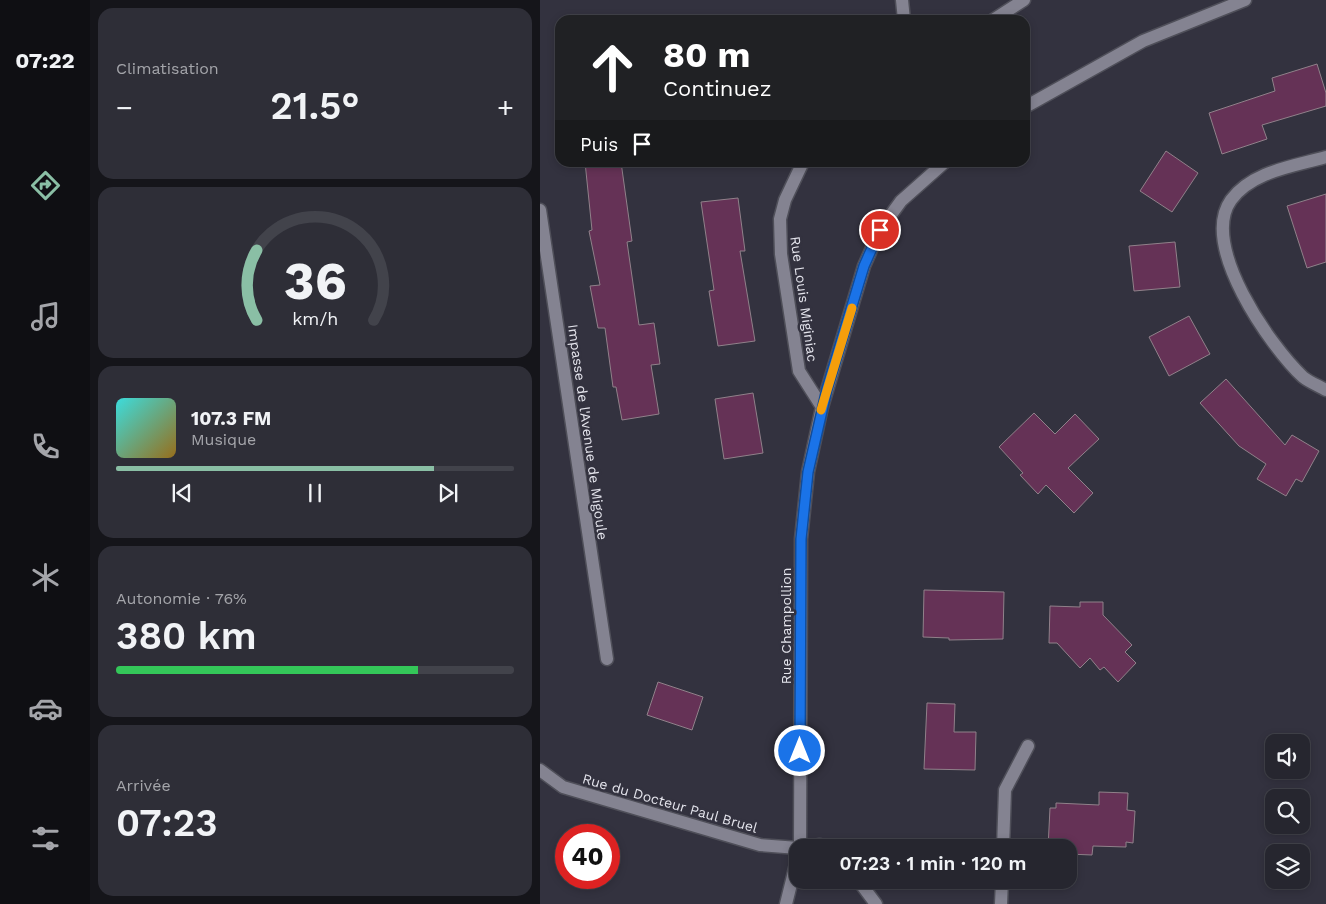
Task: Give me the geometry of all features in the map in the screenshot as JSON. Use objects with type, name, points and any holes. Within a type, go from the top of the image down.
[{"type":"street","points":[[902,0],[904,15]]},
{"type":"street","points":[[1001,15],[1024,0]]},
{"type":"street","points":[[1030,104],[1143,41],[1245,0]]},
{"type":"street","points":[[1326,157],[1275,171],[1248,184],[1231,201],[1223,224],[1224,245],[1234,274],[1259,322],[1304,378],[1326,390]]},
{"type":"street","name":"Rue Louis Miginiac","points":[[800,167],[785,200],[780,218],[781,254],[798,371],[822,407]]},
{"type":"street","name":"Rue Champollion","points":[[799,839],[801,539],[808,472],[822,407],[864,266],[880,230],[902,201],[939,167]]},
{"type":"street","name":"Impasse de l'Avenue de Migoule","points":[[540,210],[607,659]]},
{"type":"street","points":[[1003,839],[1005,790],[1028,746]]},
{"type":"street","name":"Rue du Docteur Paul Bruel","points":[[540,770],[563,787],[760,846],[789,847]]},
{"type":"street","points":[[786,904],[790,889]]},
{"type":"street","points":[[865,889],[876,904]]},
{"type":"street","points":[[1001,904],[1002,889]]},
{"type":"building","points":[[1317,64],[1326,93],[1326,106],[1262,125],[1267,139],[1222,154],[1209,113],[1275,91],[1272,78]]},
{"type":"building","points":[[1166,151],[1198,173],[1172,212],[1140,191]]},
{"type":"building","points":[[586,167],[622,167],[632,241],[627,242],[639,325],[654,323],[660,364],[651,365],[659,414],[622,420],[616,387],[613,387],[605,328],[598,328],[590,286],[600,285],[589,231],[592,230]]},
{"type":"building","points":[[1326,194],[1326,262],[1307,268],[1287,206]]},
{"type":"building","points":[[738,198],[745,251],[740,251],[755,341],[718,346],[709,291],[714,290],[701,202]]},
{"type":"building","points":[[1175,242],[1180,287],[1134,291],[1129,246]]},
{"type":"building","points":[[1189,316],[1210,354],[1169,376],[1149,337]]},
{"type":"building","points":[[1226,379],[1285,445],[1292,435],[1319,451],[1302,482],[1296,479],[1286,496],[1257,479],[1266,464],[1239,446],[1200,403]]},
{"type":"building","points":[[753,393],[763,453],[724,459],[715,399]]},
{"type":"building","points":[[1034,413],[1055,434],[1075,414],[1099,439],[1068,468],[1093,493],[1074,513],[1046,485],[1038,494],[1020,475],[1023,473],[999,447]]},
{"type":"building","points":[[924,590],[1004,592],[1003,639],[949,640],[949,638],[923,637]]},
{"type":"building","points":[[1080,602],[1103,602],[1103,615],[1132,645],[1125,652],[1136,663],[1118,682],[1104,667],[1100,670],[1090,658],[1080,668],[1057,643],[1049,643],[1050,606],[1080,607]]},
{"type":"building","points":[[658,682],[703,697],[692,730],[647,715]]},
{"type":"building","points":[[927,703],[955,704],[954,732],[976,732],[975,770],[924,769]]},
{"type":"building","points":[[1099,792],[1128,793],[1127,810],[1135,811],[1133,843],[1126,842],[1126,847],[1093,846],[1092,855],[1077,854],[1077,839],[1048,839],[1050,808],[1056,808],[1056,803],[1099,805]]},
{"type":"slow traffic","points":[[821,410],[852,308]]},
{"type":"route","points":[[800,751],[801,539],[808,472],[827,389],[864,266],[880,230]]}]
